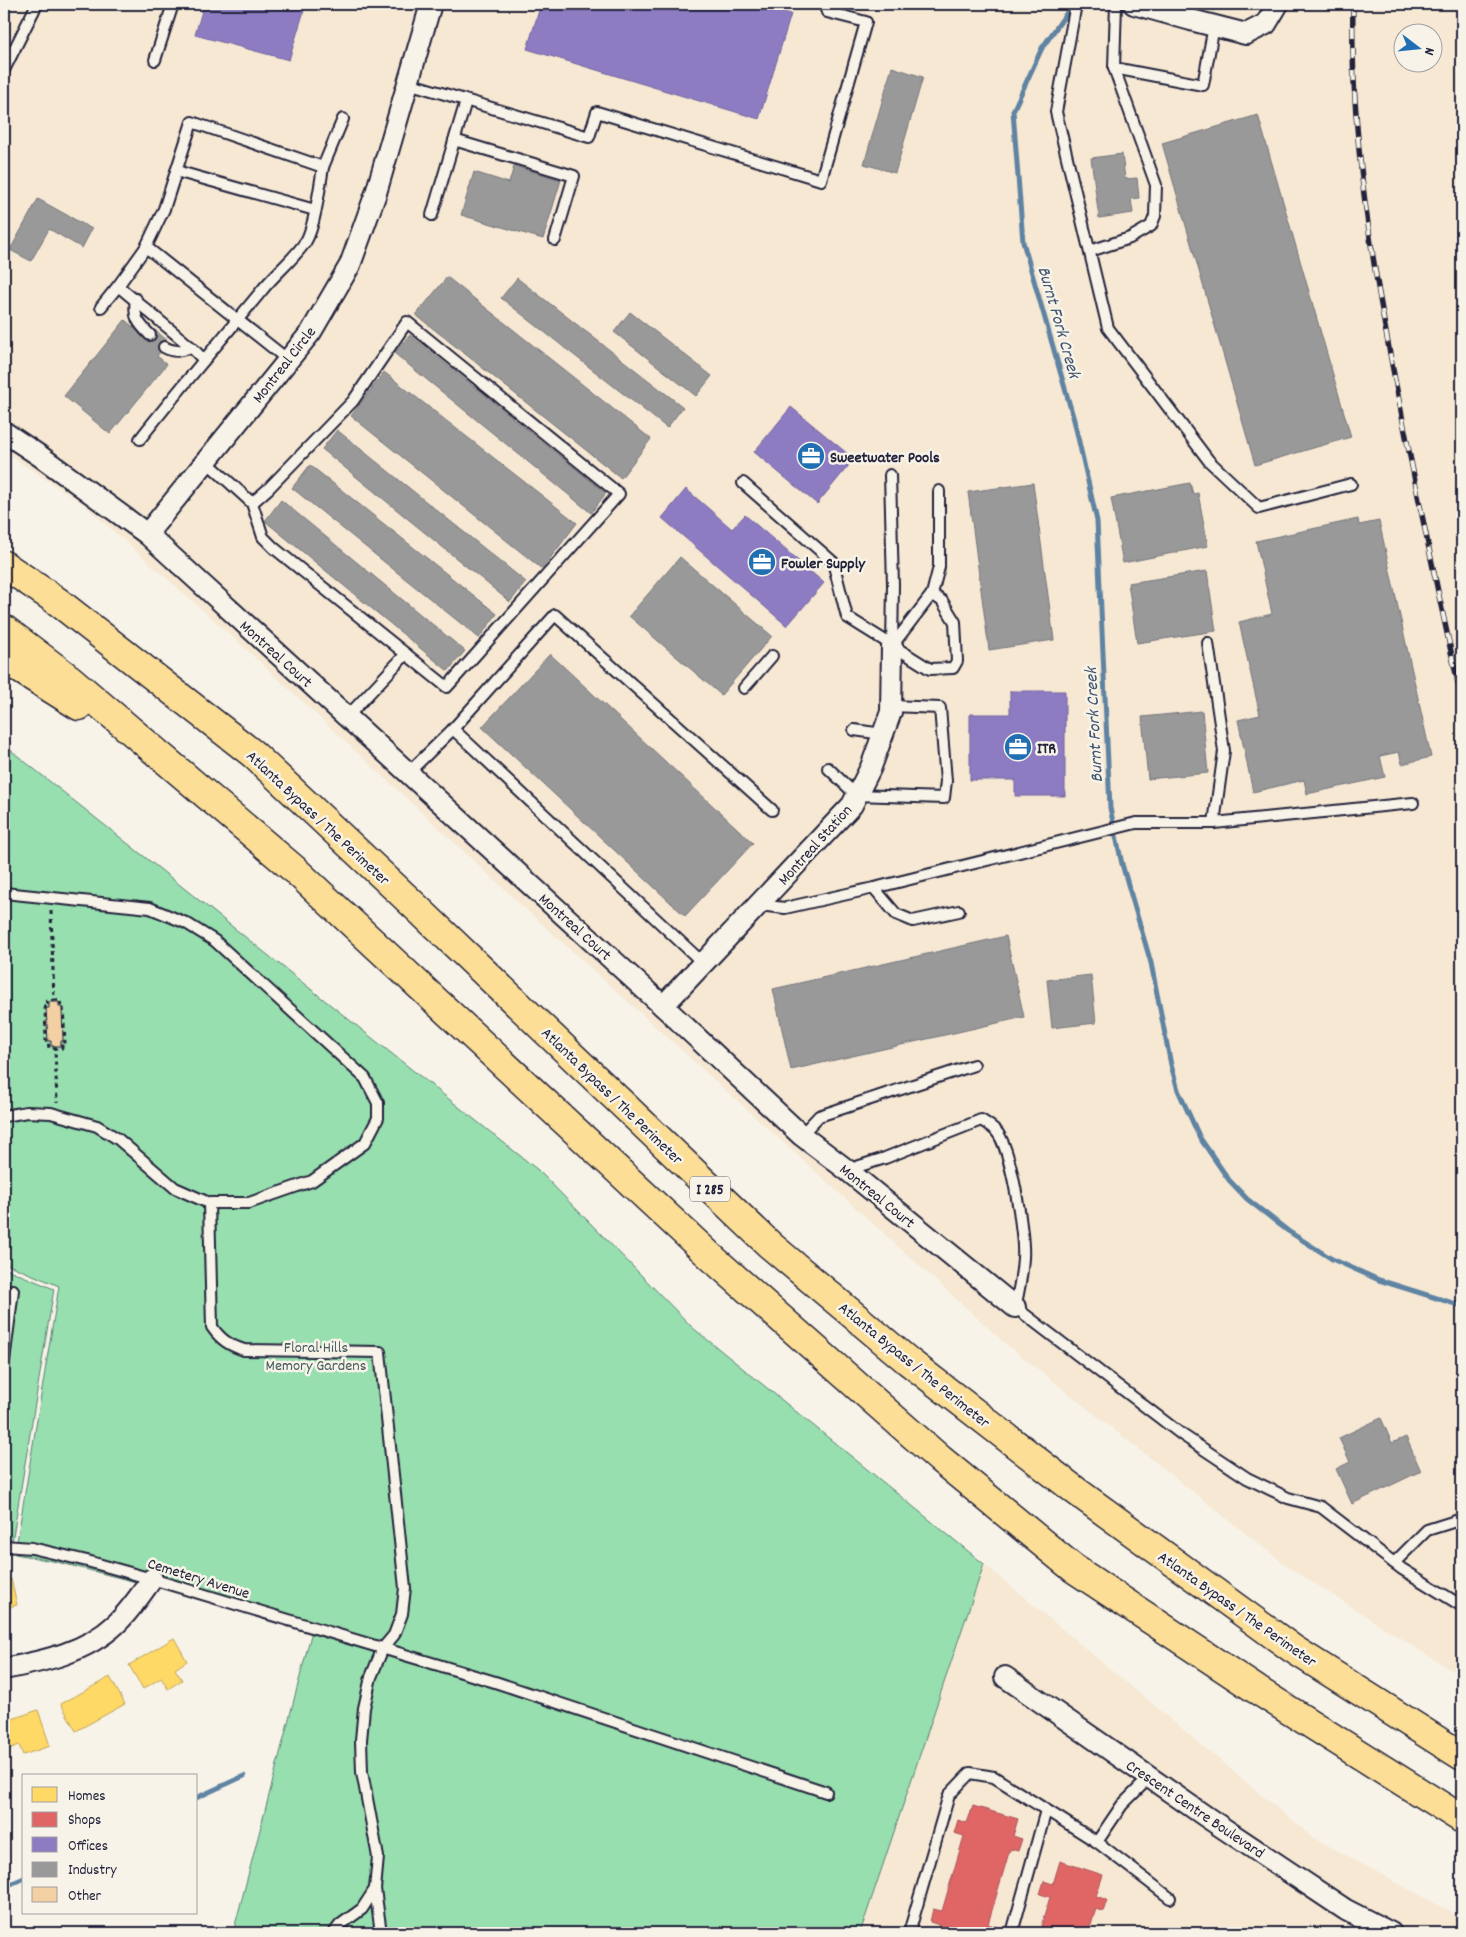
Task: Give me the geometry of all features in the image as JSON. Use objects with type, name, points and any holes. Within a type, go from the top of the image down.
[{"type":"highway","name":"Atlanta Bypass / The Perimeter","points":[[4,565],[57,601],[253,754],[770,1245],[908,1361],[1076,1491],[1293,1649],[1462,1756]]},
{"type":"highway","points":[[4,629],[70,679],[295,870],[710,1256],[940,1459],[1073,1568],[1257,1690],[1462,1819]]},
{"type":"highway","points":[[4,659],[152,750]]},
{"type":"street","name":"Montreal Circle","points":[[147,534],[311,332],[350,264],[376,193],[431,4]]},
{"type":"street","points":[[1134,4],[1246,34],[1266,24],[1278,4]]},
{"type":"street","points":[[4,432],[147,534]]},
{"type":"street","name":"Montreal Court","points":[[147,534],[663,1006],[801,1135],[847,1170],[1015,1307]]},
{"type":"street","name":"Montreal Station","points":[[663,1006],[852,805],[871,768],[891,712],[892,646]]},
{"type":"street","points":[[4,1669],[47,1661],[91,1644],[117,1623],[152,1579]]},
{"type":"street","name":"Crescent Centre Boulevard","points":[[1005,1677],[1346,1910],[1390,1933]]},
{"type":"lane","points":[[4,70],[37,4]]},
{"type":"lane","points":[[155,60],[173,4]]},
{"type":"lane","points":[[408,83],[589,137],[597,112],[821,180],[866,22],[827,12],[824,4]]},
{"type":"lane","points":[[1076,4],[1056,112],[1108,328],[1209,461],[1259,508],[1351,484]]},
{"type":"lane","points":[[1090,251],[1130,238],[1151,226],[1155,216],[1156,185],[1114,68],[1116,4]]},
{"type":"lane","points":[[1114,68],[1203,86],[1214,26]]},
{"type":"lane","points":[[432,215],[466,101]]},
{"type":"lane","points":[[140,439],[204,360],[239,321],[263,289],[306,240],[315,210],[323,167],[343,119]]},
{"type":"lane","points":[[101,307],[146,247],[164,209],[192,122],[323,167]]},
{"type":"lane","points":[[454,140],[574,176],[555,240]]},
{"type":"lane","points":[[176,171],[315,210]]},
{"type":"lane","points":[[146,247],[288,360]]},
{"type":"lane","points":[[118,286],[136,299],[204,360]]},
{"type":"lane","points":[[136,299],[134,312],[140,326],[150,335]]},
{"type":"lane","points":[[206,462],[252,503],[262,537],[447,687],[619,494],[407,322],[353,400],[268,489],[252,503]]},
{"type":"lane","points":[[164,347],[170,351],[178,352],[191,347]]},
{"type":"lane","points":[[890,475],[893,585],[892,646]]},
{"type":"lane","points":[[743,483],[833,562],[847,617],[930,669],[953,668],[958,661],[955,622],[942,601],[932,594]]},
{"type":"lane","points":[[892,646],[932,594],[939,567],[939,491]]},
{"type":"lane","points":[[408,773],[453,729],[555,615],[772,810]]},
{"type":"lane","points":[[1208,643],[1224,751],[1214,822]]},
{"type":"lane","points":[[347,717],[406,654]]},
{"type":"lane","points":[[744,688],[772,656]]},
{"type":"lane","points":[[828,768],[856,795],[944,798],[946,781],[940,708],[891,706]]},
{"type":"lane","points":[[453,729],[704,963]]},
{"type":"lane","points":[[854,730],[883,734]]},
{"type":"lane","points":[[758,906],[785,908],[1130,825],[1214,822],[1413,803]]},
{"type":"lane","points":[[874,888],[896,914],[913,921],[959,911]]},
{"type":"lane","points":[[4,892],[150,908],[186,923],[215,941],[365,1078],[378,1103],[378,1118],[365,1143],[312,1181],[249,1203],[209,1203],[175,1188],[118,1139],[97,1126],[57,1114],[27,1112],[4,1116]]},
{"type":"lane","points":[[801,1135],[819,1116],[974,1065]]},
{"type":"lane","points":[[847,1170],[885,1158],[981,1120],[998,1132],[1010,1163],[1017,1197],[1024,1256],[1015,1307],[1181,1434],[1247,1478],[1288,1498],[1321,1507],[1394,1563],[1462,1606]]},
{"type":"lane","points":[[209,1203],[212,1327],[220,1338],[231,1346],[244,1350],[380,1352],[405,1588],[402,1614],[394,1635],[382,1648],[371,1677],[361,1740],[362,1772],[378,1857],[375,1889],[381,1933]]},
{"type":"lane","points":[[4,1361],[13,1290]]},
{"type":"lane","points":[[1394,1563],[1427,1530],[1462,1519]]},
{"type":"lane","name":"Cemetery Avenue","points":[[4,1546],[32,1548],[77,1558],[152,1579],[495,1682],[826,1792]]},
{"type":"lane","points":[[909,1933],[949,1796],[970,1773],[994,1777],[1098,1842],[1170,1898]]},
{"type":"lane","points":[[1098,1842],[1122,1805],[1150,1777]]},
{"type":"lane","points":[[1012,1933],[1046,1810]]},
{"type":"lane","points":[[334,1933],[340,1924],[362,1909],[375,1889]]},
{"type":"path","points":[[51,898],[54,1000]]},
{"type":"path","points":[[54,1000],[60,1000],[61,1006],[63,1006],[65,1042],[62,1042],[62,1048],[49,1048],[48,1042],[46,1042],[45,1006],[48,1006],[47,1001],[54,1000]]},
{"type":"path","points":[[56,1048],[57,1114]]},
{"type":"shaded area","points":[[4,4],[1462,4],[1462,1677],[1287,1566],[1006,1344],[531,914],[235,639],[82,503],[4,452]]},
{"type":"shaded area","points":[[984,1564],[1312,1837],[1462,1918],[1462,1933],[860,1933]]},
{"type":"green space","name":"Floral Hills Memory Gardens","points":[[4,745],[538,1170],[693,1328],[984,1564],[860,1933],[233,1933],[313,1627],[57,1562],[15,1554],[59,1286],[4,1263]]},
{"type":"green space","points":[[4,1268],[54,1289],[10,1554],[4,1554]]},
{"type":"building: Homes","points":[[11,1579],[17,1605],[4,1608],[4,1581]]},
{"type":"building: Homes","points":[[174,1638],[187,1661],[175,1669],[182,1680],[168,1689],[161,1678],[143,1689],[129,1665]]},
{"type":"building: Homes","points":[[110,1677],[125,1704],[76,1731],[61,1704]]},
{"type":"building: Homes","points":[[38,1710],[50,1746],[23,1755],[19,1745],[4,1751],[4,1722]]},
{"type":"building: Shops","points":[[973,1806],[1018,1819],[1013,1836],[1022,1839],[1018,1851],[1010,1849],[988,1924],[997,1927],[995,1933],[937,1933],[939,1925],[930,1922],[933,1909],[942,1911],[964,1836],[954,1833],[958,1820],[967,1823]]},
{"type":"building: Shops","points":[[1060,1861],[1103,1875],[1096,1896],[1107,1900],[1103,1912],[1096,1909],[1088,1933],[1039,1933],[1050,1897],[1040,1894],[1044,1881],[1053,1884]]},
{"type":"building: Offices","points":[[204,4],[306,4],[289,60],[195,35]]},
{"type":"building: Offices","points":[[541,4],[756,4],[791,14],[759,119],[527,49]]},
{"type":"building: Offices","points":[[791,407],[854,459],[817,504],[754,452]]},
{"type":"building: Offices","points":[[686,489],[732,529],[745,515],[824,583],[787,626],[662,518]]},
{"type":"building: Offices","points":[[1010,691],[1065,691],[1065,796],[1015,796],[1015,780],[970,780],[970,714],[1010,714]]},
{"type":"building: Industry","points":[[892,67],[923,77],[895,173],[864,164]]},
{"type":"building: Industry","points":[[1258,115],[1351,437],[1255,465],[1162,143]]},
{"type":"building: Industry","points":[[1122,154],[1125,179],[1137,178],[1139,198],[1131,199],[1133,213],[1099,218],[1091,158]]},
{"type":"building: Industry","points":[[514,166],[561,180],[543,239],[461,215],[474,172],[509,183]]},
{"type":"building: Industry","points":[[38,199],[92,229],[82,248],[49,229],[31,261],[10,250]]},
{"type":"building: Industry","points":[[447,277],[651,439],[621,478],[416,315]]},
{"type":"building: Industry","points":[[517,278],[683,407],[667,428],[501,298]]},
{"type":"building: Industry","points":[[630,312],[712,376],[696,396],[614,332]]},
{"type":"building: Industry","points":[[125,320],[147,339],[155,330],[169,342],[157,356],[167,364],[110,434],[64,396]]},
{"type":"building: Industry","points":[[410,335],[606,493],[591,513],[394,353]]},
{"type":"building: Industry","points":[[384,372],[577,523],[542,569],[351,416]]},
{"type":"building: Industry","points":[[337,430],[526,582],[510,602],[322,449]]},
{"type":"building: Industry","points":[[310,465],[497,614],[479,638],[292,488]]},
{"type":"building: Industry","points":[[1033,483],[1054,640],[989,650],[968,492]]},
{"type":"building: Industry","points":[[1190,483],[1193,494],[1198,493],[1208,546],[1123,563],[1111,498]]},
{"type":"building: Industry","points":[[281,500],[465,651],[448,671],[265,521]]},
{"type":"building: Industry","points":[[1358,519],[1359,525],[1379,521],[1431,757],[1402,764],[1399,752],[1380,756],[1385,777],[1307,794],[1304,780],[1253,792],[1238,720],[1260,715],[1239,622],[1272,614],[1256,541]]},
{"type":"building: Industry","points":[[680,557],[772,636],[721,695],[629,616]]},
{"type":"building: Industry","points":[[1207,571],[1216,631],[1137,643],[1128,583]]},
{"type":"building: Industry","points":[[550,654],[753,843],[685,916],[482,727]]},
{"type":"building: Industry","points":[[1202,711],[1208,773],[1148,779],[1142,717]]},
{"type":"building: Industry","points":[[1006,936],[1024,1017],[791,1070],[773,989]]},
{"type":"building: Industry","points":[[1091,975],[1096,1023],[1052,1028],[1047,980]]},
{"type":"building: Industry","points":[[1381,1418],[1392,1443],[1406,1437],[1421,1471],[1352,1504],[1336,1469],[1350,1462],[1339,1438]]},
{"type":"building: Other","points":[[49,1002],[59,1002],[59,1007],[62,1007],[63,1041],[61,1041],[61,1046],[51,1046],[51,1041],[48,1041],[46,1008],[49,1008]]},
{"type":"waterway","name":"Burnt Fork Creek","points":[[1073,4],[1042,48],[1013,111],[1023,242],[1074,420],[1097,521],[1110,808],[1122,864],[1151,963],[1171,1065],[1178,1090],[1200,1138],[1229,1180],[1247,1199],[1288,1231],[1332,1259],[1379,1280],[1462,1306]]},
{"type":"waterway","points":[[198,1797],[244,1776]]},
{"type":"waterway","points":[[4,1887],[22,1879]]},
{"type":"railway","points":[[1353,4],[1355,101],[1364,198],[1371,246],[1412,468],[1462,701]]},
{"type":"place","name":"Sweetwater Pools","points":[[811,456]]},
{"type":"place","name":"Fowler Supply","points":[[762,562]]},
{"type":"place","name":"ITR","points":[[1018,747]]}]
